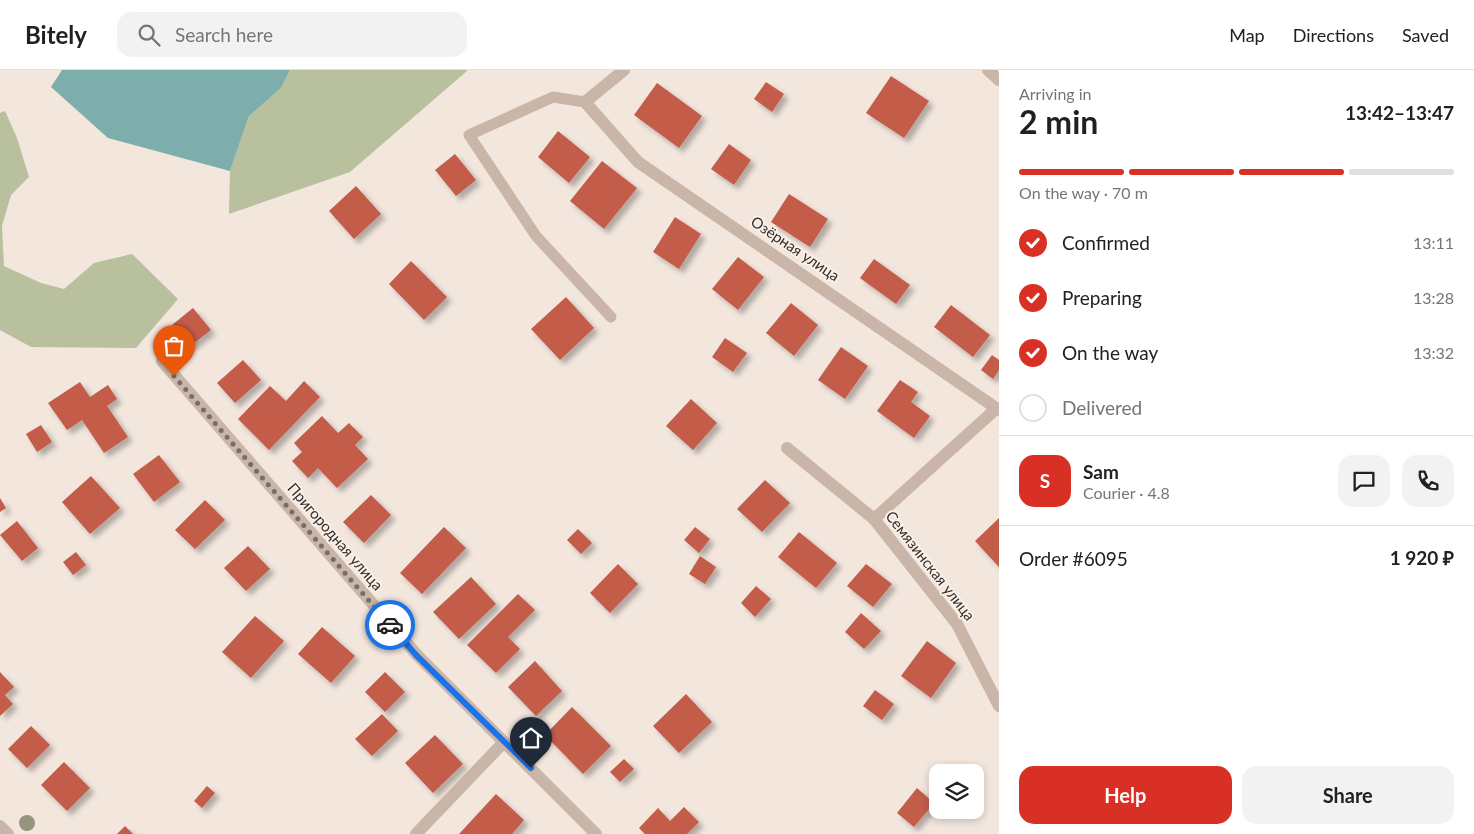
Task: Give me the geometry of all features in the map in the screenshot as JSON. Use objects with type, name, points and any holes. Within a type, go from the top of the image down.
[{"type":"street","points":[[585,102],[624,70]]},
{"type":"street","points":[[988,70],[999,80]]},
{"type":"street","name":"Озёрная улица","points":[[585,102],[638,162],[998,409]]},
{"type":"street","name":"Пригородная улица","points":[[162,361],[416,655],[596,834]]},
{"type":"street","points":[[874,520],[998,409]]},
{"type":"street","name":"Семязинская улица","points":[[786,448],[874,520],[957,624],[999,706]]},
{"type":"street","points":[[416,834],[504,742]]},
{"type":"street","points":[[0,826],[8,834]]},
{"type":"lane","points":[[585,102],[552,97],[468,135],[536,236],[611,317]]},
{"type":"green space","points":[[290,70],[467,71],[350,172],[229,214],[230,171],[249,116],[281,88]]},
{"type":"green space","points":[[5,111],[17,138],[29,177],[11,195],[2,226],[4,266],[41,283],[64,289],[94,263],[132,254],[178,299],[136,348],[31,347],[0,330],[0,113]]},
{"type":"water","points":[[62,70],[290,70],[281,88],[249,116],[230,171],[108,138],[51,87]]},
{"type":"building","points":[[891,76],[929,101],[904,138],[866,113]]},
{"type":"building","points":[[766,82],[784,94],[772,112],[754,99]]},
{"type":"building","points":[[657,83],[702,116],[679,148],[634,115]]},
{"type":"building","points":[[558,131],[590,157],[569,183],[538,157]]},
{"type":"building","points":[[729,144],[751,160],[734,185],[711,169]]},
{"type":"building","points":[[455,154],[476,180],[456,196],[435,170]]},
{"type":"building","points":[[602,161],[637,188],[604,229],[570,201]]},
{"type":"building","points":[[356,186],[381,214],[354,239],[329,211]]},
{"type":"building","points":[[789,194],[828,219],[810,247],[771,222]]},
{"type":"building","points":[[675,217],[701,234],[679,269],[653,252]]},
{"type":"building","points":[[738,257],[764,277],[738,310],[712,289]]},
{"type":"building","points":[[874,259],[910,285],[896,304],[860,278]]},
{"type":"building","points":[[411,261],[447,297],[424,320],[389,284]]},
{"type":"building","points":[[566,297],[594,328],[560,360],[531,329]]},
{"type":"building","points":[[791,303],[818,325],[794,356],[766,333]]},
{"type":"building","points":[[951,305],[990,335],[973,357],[934,327]]},
{"type":"building","points":[[193,308],[211,330],[189,347],[172,325]]},
{"type":"building","points":[[725,338],[747,353],[733,372],[712,357]]},
{"type":"building","points":[[841,347],[868,366],[845,399],[818,380]]},
{"type":"building","points":[[992,355],[999,360],[999,370],[993,379],[981,370]]},
{"type":"building","points":[[243,360],[261,380],[235,403],[217,383]]},
{"type":"building","points":[[900,380],[918,392],[911,402],[930,416],[914,438],[877,411]]},
{"type":"building","points":[[304,381],[320,397],[269,450],[238,419],[270,386],[286,401]]},
{"type":"building","points":[[80,382],[90,397],[108,385],[117,399],[107,406],[128,437],[104,453],[82,420],[67,430],[48,403]]},
{"type":"building","points":[[691,399],[717,423],[693,450],[666,426]]},
{"type":"building","points":[[322,416],[338,433],[349,423],[363,437],[355,445],[368,459],[337,488],[318,468],[308,478],[292,461],[302,452],[294,443]]},
{"type":"building","points":[[41,425],[52,442],[37,452],[26,434]]},
{"type":"building","points":[[159,455],[180,482],[154,502],[133,474]]},
{"type":"building","points":[[91,476],[120,508],[90,534],[62,502]]},
{"type":"building","points":[[765,480],[790,503],[762,532],[737,509]]},
{"type":"building","points":[[371,495],[391,515],[364,543],[343,522]]},
{"type":"building","points":[[0,498],[6,508],[0,512]]},
{"type":"building","points":[[205,500],[225,520],[195,549],[175,530]]},
{"type":"building","points":[[999,518],[999,567],[975,541]]},
{"type":"building","points":[[17,521],[38,548],[22,561],[0,535]]},
{"type":"building","points":[[444,527],[466,548],[422,594],[400,573]]},
{"type":"building","points":[[695,527],[710,539],[699,553],[684,540]]},
{"type":"building","points":[[578,529],[592,543],[581,554],[567,540]]},
{"type":"building","points":[[799,532],[837,563],[816,588],[778,557]]},
{"type":"building","points":[[248,546],[270,569],[246,591],[224,568]]},
{"type":"building","points":[[76,552],[86,565],[73,575],[63,562]]},
{"type":"building","points":[[700,556],[716,567],[705,584],[689,574]]},
{"type":"building","points":[[618,564],[638,584],[610,613],[590,593]]},
{"type":"building","points":[[866,564],[892,584],[873,607],[847,586]]},
{"type":"building","points":[[471,577],[496,604],[459,639],[433,612]]},
{"type":"building","points":[[756,586],[771,599],[755,617],[741,603]]},
{"type":"building","points":[[518,594],[535,610],[508,637],[520,649],[496,673],[467,645]]},
{"type":"building","points":[[861,613],[881,631],[864,649],[845,632]]},
{"type":"building","points":[[255,616],[284,641],[251,678],[222,652]]},
{"type":"building","points":[[322,627],[355,656],[331,683],[298,654]]},
{"type":"building","points":[[927,641],[956,663],[931,698],[901,676]]},
{"type":"building","points":[[535,661],[562,691],[536,716],[508,687]]},
{"type":"building","points":[[0,672],[14,687],[5,695],[13,704],[0,716]]},
{"type":"building","points":[[385,672],[405,692],[385,712],[365,692]]},
{"type":"building","points":[[875,690],[894,704],[882,720],[863,706]]},
{"type":"building","points":[[686,694],[712,722],[679,753],[653,726]]},
{"type":"building","points":[[572,707],[611,746],[583,774],[545,735]]},
{"type":"building","points":[[382,714],[398,731],[372,756],[355,739]]},
{"type":"building","points":[[31,726],[50,745],[27,768],[8,749]]},
{"type":"building","points":[[435,735],[463,764],[433,793],[405,763]]},
{"type":"building","points":[[624,759],[634,769],[620,782],[610,772]]},
{"type":"building","points":[[64,762],[90,788],[67,811],[41,785]]},
{"type":"building","points":[[207,786],[215,793],[202,808],[194,801]]},
{"type":"building","points":[[917,788],[929,799],[929,809],[914,827],[897,813]]},
{"type":"building","points":[[496,794],[524,820],[512,834],[459,834]]},
{"type":"building","points":[[684,807],[699,822],[687,834],[645,834],[639,828],[658,808],[670,821]]},
{"type":"building","points":[[125,826],[133,834],[117,834]]},
{"type":"way so far","points":[[174,376],[390,625]]},
{"type":"route","points":[[390,625],[416,655],[531,768]]}]
